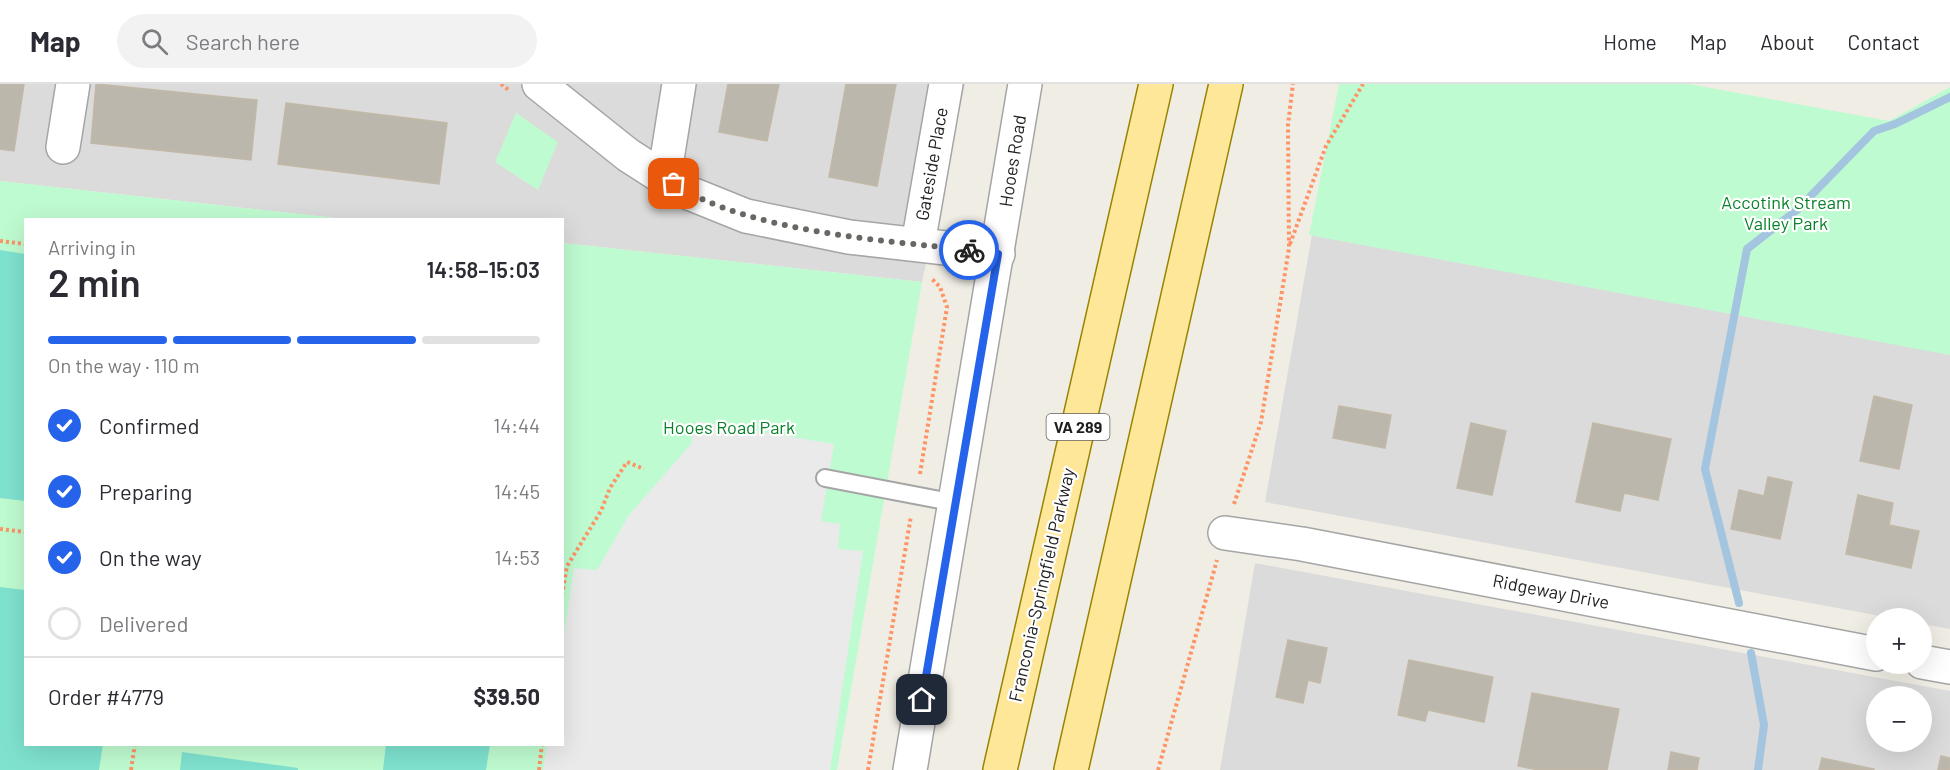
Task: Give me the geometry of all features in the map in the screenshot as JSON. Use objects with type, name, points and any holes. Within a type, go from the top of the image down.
[{"type":"main road","name":"Franconia-Springfield Parkway","points":[[1000,770],[1156,84]]},
{"type":"main road","points":[[1071,770],[1226,84]]},
{"type":"street","points":[[63,147],[73,84]]},
{"type":"street","points":[[664,178],[679,84]]},
{"type":"street","name":"Gateside Place","points":[[920,260],[946,84]]},
{"type":"street","name":"Hooes Road","points":[[910,770],[1025,84]]},
{"type":"street","points":[[529,91],[684,191],[746,216],[849,237],[920,260],[998,254]]},
{"type":"street","name":"Ridgeway Drive","points":[[1225,533],[1302,544],[1866,652]]},
{"type":"street","points":[[1932,664],[1950,667]]},
{"type":"lane","points":[[825,478],[956,502]]},
{"type":"path","points":[[501,84],[529,91]]},
{"type":"path","points":[[1158,770],[1225,533],[1261,422],[1289,248],[1288,125],[1293,84]]},
{"type":"path","points":[[1289,248],[1326,146],[1364,84]]},
{"type":"path","points":[[0,242],[24,244]]},
{"type":"path","points":[[868,770],[947,307],[940,287],[929,276],[920,260]]},
{"type":"path","points":[[564,583],[567,566],[602,511],[610,488],[627,462],[644,469]]},
{"type":"path","points":[[0,529],[24,532]]},
{"type":"path","points":[[131,770],[135,746]]},
{"type":"path","points":[[539,770],[542,746]]},
{"type":"shaded area","points":[[0,84],[965,84],[922,282],[564,243],[564,218],[336,218],[0,181]]},
{"type":"shaded area","points":[[1312,235],[1950,354],[1950,629],[1932,626],[1932,608],[1866,608],[1866,613],[1265,502]]},
{"type":"shaded area","points":[[0,250],[24,254],[24,501],[0,498]]},
{"type":"shaded area","points":[[696,421],[834,444],[821,521],[840,524],[838,549],[863,551],[830,770],[543,770],[547,746],[564,746],[564,634],[574,568],[597,570],[629,515],[691,444]]},
{"type":"shaded area","points":[[1255,563],[1923,686],[1866,686],[1866,752],[1932,752],[1932,688],[1950,691],[1950,770],[1220,770]]},
{"type":"shaded area","points":[[0,587],[24,590],[24,746],[103,746],[99,770],[0,770]]},
{"type":"shaded area","points":[[386,746],[490,746],[486,770],[383,770]]},
{"type":"shaded area","points":[[182,752],[298,768],[298,770],[180,770]]},
{"type":"green space","name":"Accotink Stream Valley Park","points":[[1339,84],[1689,84],[1889,121],[1950,87],[1950,355],[1309,235]]},
{"type":"green space","points":[[516,113],[558,142],[538,190],[495,162]]},
{"type":"green space","name":"Hooes Road Park","points":[[0,181],[336,218],[24,218],[24,746],[564,746],[564,243],[922,282],[837,770],[0,770]]},
{"type":"building","points":[[0,84],[24,84],[14,151],[0,149]]},
{"type":"building","points":[[96,84],[257,100],[251,160],[91,143]]},
{"type":"building","points":[[728,84],[779,84],[767,141],[719,132]]},
{"type":"building","points":[[846,84],[896,84],[877,186],[829,177]]},
{"type":"building","points":[[286,103],[447,123],[439,184],[278,164]]},
{"type":"building","points":[[1874,396],[1912,405],[1899,469],[1860,461]]},
{"type":"building","points":[[1339,406],[1391,415],[1385,448],[1333,438]]},
{"type":"building","points":[[1471,423],[1506,431],[1492,495],[1457,488]]},
{"type":"building","points":[[1593,423],[1671,439],[1658,500],[1624,493],[1620,511],[1576,502]]},
{"type":"building","points":[[1768,477],[1792,482],[1780,539],[1731,529],[1739,490],[1764,496]]},
{"type":"building","points":[[1858,495],[1893,503],[1889,525],[1919,531],[1911,568],[1846,554]]},
{"type":"building","points":[[1288,640],[1327,648],[1320,683],[1308,680],[1303,703],[1276,697]]},
{"type":"building","points":[[1409,660],[1493,677],[1484,722],[1428,710],[1425,721],[1398,715]]},
{"type":"building","points":[[1532,693],[1619,709],[1607,770],[1539,770],[1518,766]]},
{"type":"building","points":[[1671,752],[1699,758],[1697,770],[1668,770]]},
{"type":"building","points":[[1941,756],[1950,758],[1950,770],[1938,770]]},
{"type":"building","points":[[1822,758],[1874,769],[1874,770],[1819,770]]},
{"type":"waterway","points":[[1739,603],[1705,469],[1747,249],[1797,210],[1874,131],[1895,124],[1950,97]]},
{"type":"waterway","points":[[1751,653],[1764,725],[1758,770]]},
{"type":"way so far","points":[[674,184],[684,191],[746,216],[849,237],[969,250]]},
{"type":"route","points":[[922,700],[998,254],[969,250]]}]
